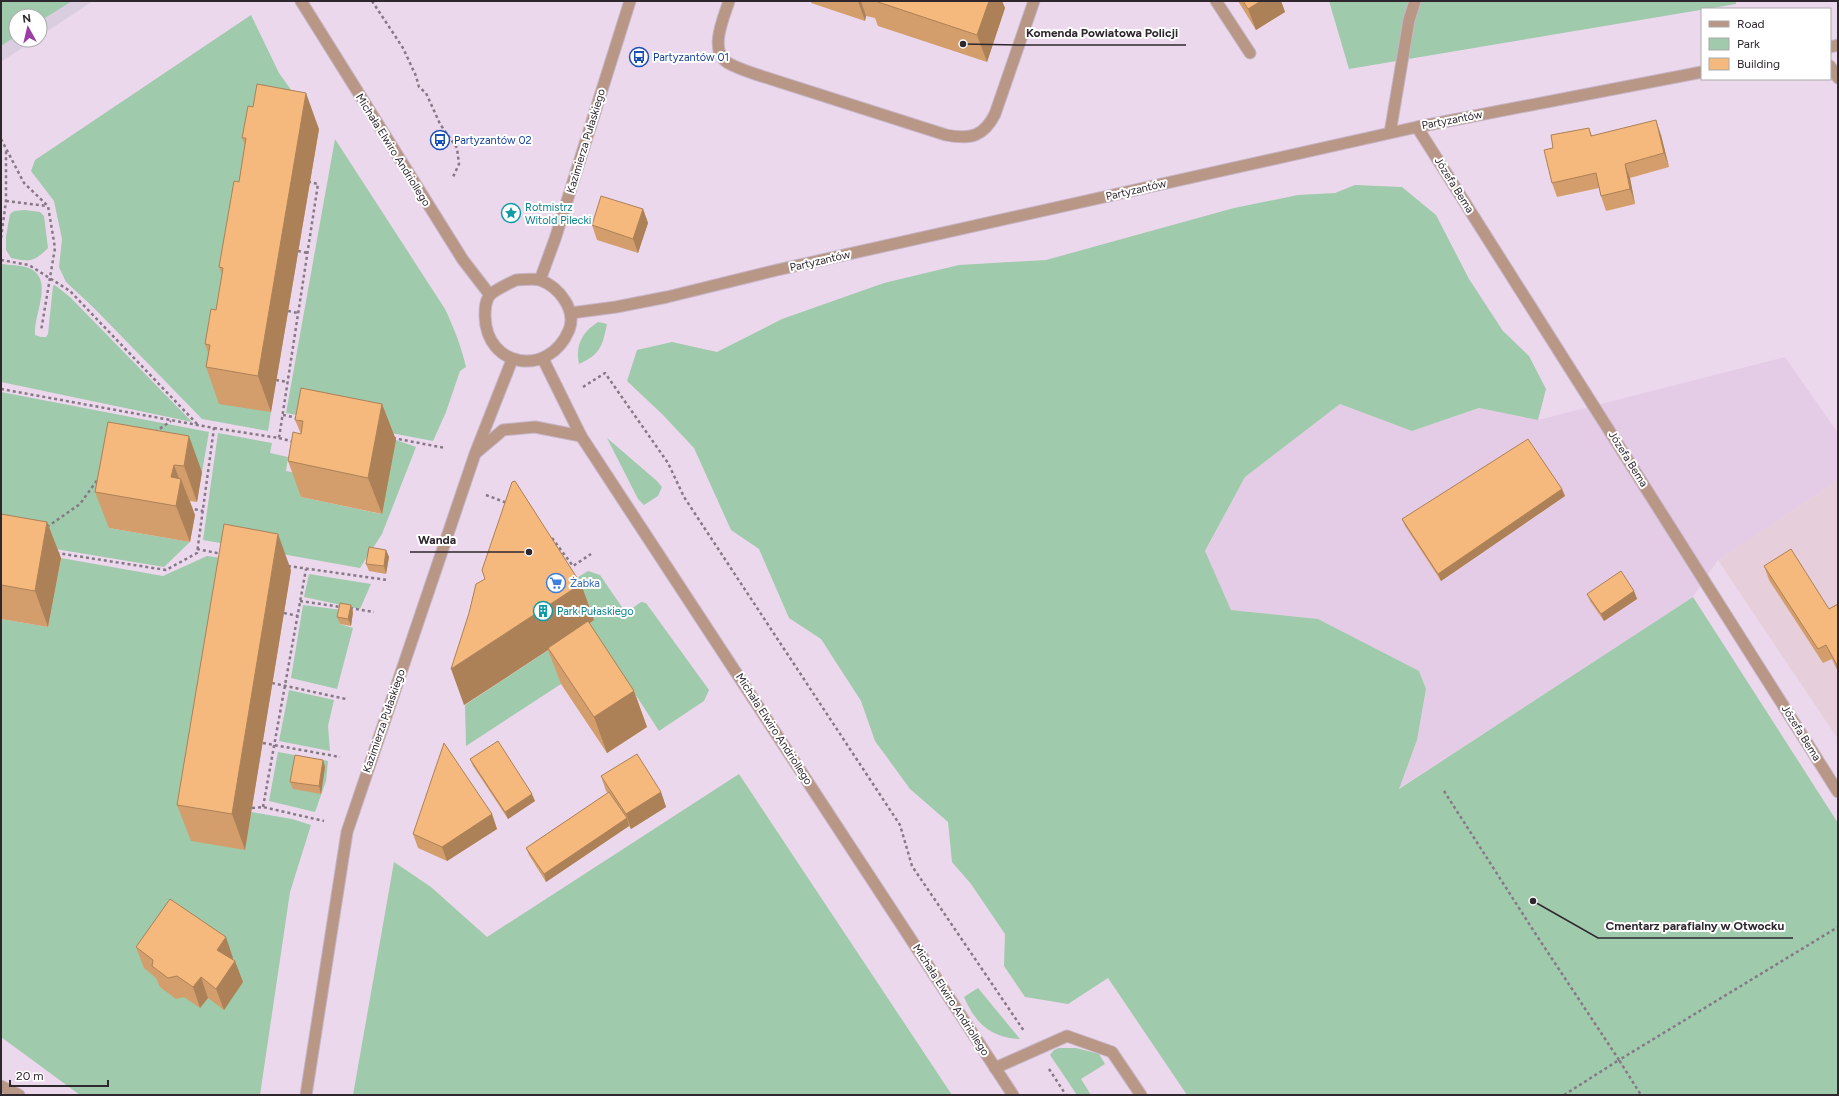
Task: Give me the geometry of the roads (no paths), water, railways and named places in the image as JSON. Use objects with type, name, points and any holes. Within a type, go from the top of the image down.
[{"type":"street","name":"Michała Elwiro Andriollego","points":[[301,1],[458,253],[490,295]]},
{"type":"street","name":"Kazimierza Pułaskiego","points":[[540,280],[555,239],[630,1]]},
{"type":"street","points":[[729,1],[718,34],[720,53],[727,62],[755,74],[956,137],[977,135],[990,124],[996,114],[1032,2]]},
{"type":"street","points":[[1216,1],[1250,53]]},
{"type":"street","points":[[1390,133],[1409,20],[1415,1]]},
{"type":"street","points":[[1831,68],[1838,78]]},
{"type":"street","name":"Partyzantów","points":[[571,313],[667,298],[784,269],[1417,127],[1701,72]]},
{"type":"street","name":"Józefa Bema","points":[[1417,127],[1838,792]]},
{"type":"street","points":[[516,280],[540,280],[559,292],[571,313],[569,328],[561,346],[543,359],[528,361],[512,360],[498,348],[489,335],[485,319],[485,305],[490,295],[516,280]]},
{"type":"street","name":"Michała Elwiro Andriollego","points":[[543,359],[581,436],[1013,1095]]},
{"type":"street","name":"Kazimierza Pułaskiego","points":[[306,1095],[347,832],[475,454],[512,360]]},
{"type":"street","points":[[475,454],[502,430],[535,427],[581,436]]},
{"type":"street","points":[[995,1068],[1067,1036],[1112,1052],[1141,1095]]},
{"type":"street","points":[[1,1086],[18,1095]]},
{"type":"place","name":"Komenda Powiatowa Policji","points":[[963,44]]},
{"type":"place","name":"Partyzantów 01","points":[[639,57]]},
{"type":"place","name":"Partyzantów 02","points":[[440,140]]},
{"type":"place","name":"Rotmistrz Witold Pilecki","points":[[511,213]]},
{"type":"place","name":"Wanda","points":[[529,552]]},
{"type":"place","name":"Żabka","points":[[556,583]]},
{"type":"place","name":"Park Pułaskiego","points":[[543,611]]},
{"type":"place","name":"Cmentarz parafialny w Otwocku","points":[[1533,901]]}]
